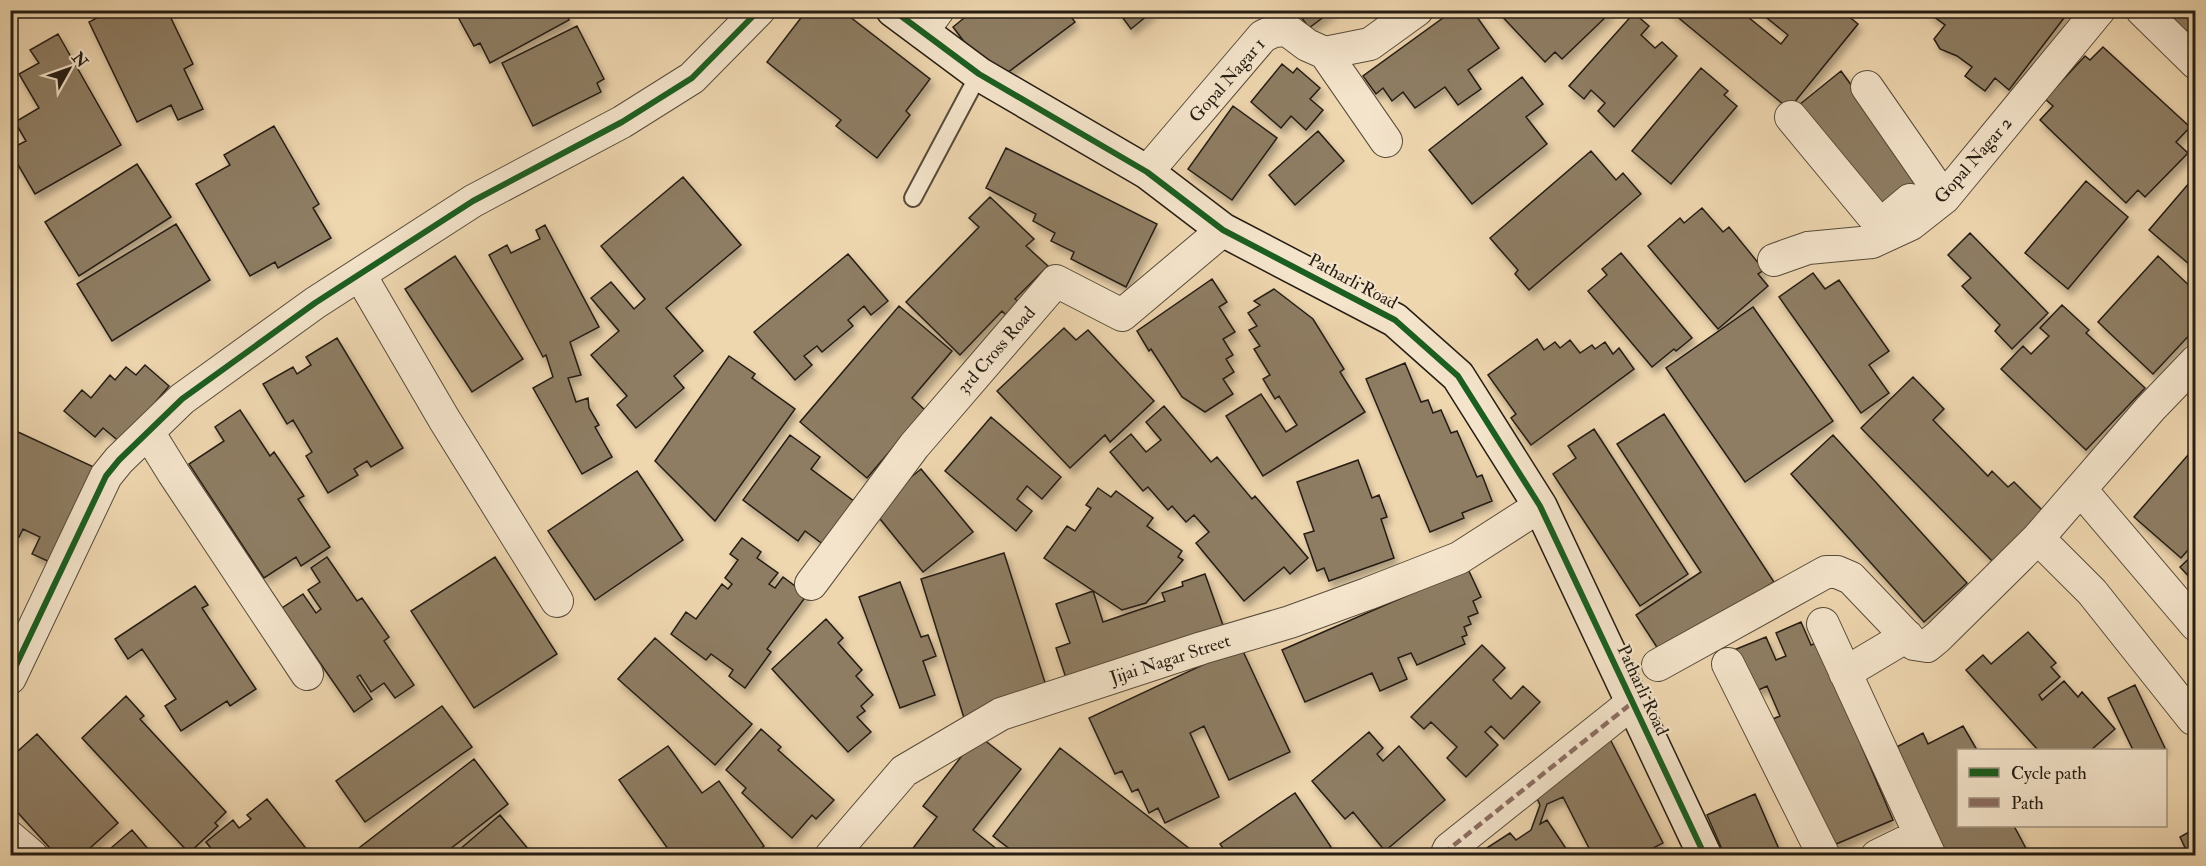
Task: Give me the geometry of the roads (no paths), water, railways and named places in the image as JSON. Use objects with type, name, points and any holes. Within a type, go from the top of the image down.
[{"type":"street","points":[[10,678],[106,476],[182,399],[315,303],[473,201],[622,122],[692,78],[759,10]]},
{"type":"street","name":"Patharli Road","points":[[893,10],[930,21],[979,74],[1147,172],[1223,230],[1395,320],[1458,376],[1540,506],[1705,855]]},
{"type":"street","points":[[1386,141],[1325,53],[1370,44],[1417,10]]},
{"type":"street","name":"Gopal Nagar 2","points":[[1774,260],[1808,248],[1872,242],[1911,224],[1938,190],[2099,10]]},
{"type":"street","points":[[2142,10],[2196,63]]},
{"type":"street","name":"Gopal Nagar 1","points":[[1147,172],[1263,36],[1274,31],[1287,30],[1307,45],[1325,53]]},
{"type":"street","points":[[1791,117],[1872,215],[1881,220],[1938,190],[1867,87]]},
{"type":"street","name":"3rd Cross Road","points":[[811,584],[914,446],[1056,281],[1122,315],[1223,230]]},
{"type":"street","points":[[360,276],[444,419],[557,601]]},
{"type":"street","points":[[1658,665],[1826,572],[1837,572],[1851,578],[1914,644],[1927,646],[2038,538],[2150,409],[2196,360]]},
{"type":"street","points":[[148,432],[307,674]]},
{"type":"street","points":[[2081,490],[2196,625]]},
{"type":"street","name":"Jijai Nagar Street","points":[[831,855],[904,771],[1001,714],[1202,648],[1290,622],[1367,594],[1459,558],[1540,506]]},
{"type":"street","points":[[2038,538],[2092,592],[2193,719]]},
{"type":"street","points":[[1823,624],[1925,845],[1876,855]]},
{"type":"street","points":[[1845,673],[1907,636]]},
{"type":"street","points":[[1728,664],[1824,855]]},
{"type":"street","points":[[1446,855],[1449,849],[1632,703]]},
{"type":"street","points":[[10,837],[32,855]]},
{"type":"lane","points":[[913,198],[979,74]]}]
